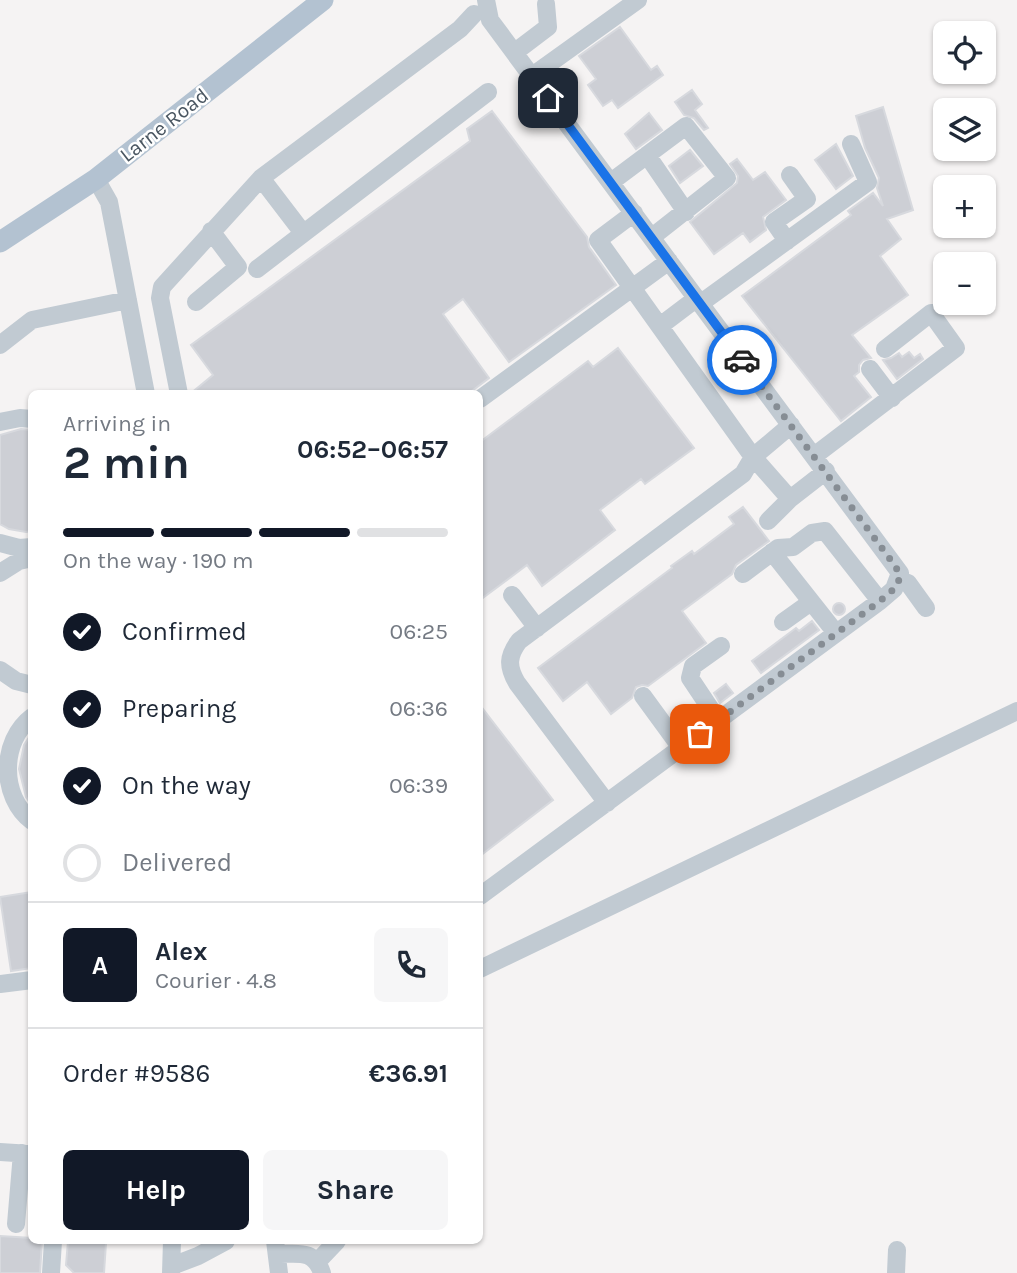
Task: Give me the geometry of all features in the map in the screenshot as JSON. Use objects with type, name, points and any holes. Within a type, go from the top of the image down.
[{"type":"main road","name":"Larne Road","points":[[0,242],[96,179],[323,0]]},
{"type":"street","points":[[177,390],[160,298],[162,287],[261,178],[460,29],[486,0]]},
{"type":"street","points":[[532,76],[638,0]]},
{"type":"street","points":[[515,52],[548,27],[546,4]]},
{"type":"street","points":[[476,11],[515,52],[900,573],[894,589],[880,601],[483,894]]},
{"type":"street","points":[[257,269],[488,92]]},
{"type":"street","points":[[611,182],[686,126],[727,178],[652,237]]},
{"type":"street","points":[[660,326],[787,241],[868,182],[851,144]]},
{"type":"street","points":[[647,155],[686,212]]},
{"type":"street","points":[[787,241],[774,222],[807,199],[790,175]]},
{"type":"street","points":[[261,178],[303,233]]},
{"type":"street","points":[[96,179],[109,202],[145,390]]},
{"type":"street","points":[[634,213],[598,240],[754,457],[790,499]]},
{"type":"street","points":[[197,302],[238,267],[211,231]]},
{"type":"street","points":[[483,397],[669,261]]},
{"type":"street","points":[[0,345],[32,320],[128,300]]},
{"type":"street","points":[[814,456],[956,348],[931,313],[884,349]]},
{"type":"street","points":[[870,369],[892,398]]},
{"type":"street","points":[[0,422],[28,419]]},
{"type":"street","points":[[607,803],[516,683],[509,670],[510,654],[519,641],[743,474],[754,457],[791,425]]},
{"type":"street","points":[[768,521],[825,471]]},
{"type":"street","points":[[743,574],[778,548],[793,547],[812,533],[825,531],[880,601]]},
{"type":"street","points":[[0,543],[28,547]]},
{"type":"street","points":[[772,552],[836,634]]},
{"type":"street","points":[[0,573],[19,561],[28,559]]},
{"type":"street","points":[[898,580],[908,583],[926,608]]},
{"type":"street","points":[[512,595],[537,628]]},
{"type":"street","points":[[783,622],[811,602]]},
{"type":"street","points":[[718,720],[690,678],[693,666],[721,646]]},
{"type":"street","points":[[0,670],[16,681],[28,684]]},
{"type":"street","points":[[643,696],[681,748]]},
{"type":"street","points":[[483,968],[1017,711]]},
{"type":"street","points":[[28,721],[14,734],[6,753],[5,776],[11,797],[28,818]]},
{"type":"street","points":[[0,984],[28,980]]},
{"type":"street","points":[[0,1152],[27,1154],[16,1224]]},
{"type":"street","points":[[51,1273],[53,1244]]},
{"type":"street","points":[[172,1244],[171,1269],[220,1244]]},
{"type":"street","points":[[279,1273],[276,1247],[307,1255],[320,1267],[335,1244]]},
{"type":"street","points":[[896,1273],[897,1250]]},
{"type":"building","points":[[620,27],[651,70],[657,66],[663,75],[618,108],[612,100],[603,106],[588,85],[596,79],[579,56]]},
{"type":"building","points":[[692,90],[702,104],[695,110],[708,128],[704,130],[694,118],[684,115],[675,102]]},
{"type":"building","points":[[883,107],[913,210],[887,219],[901,239],[880,256],[908,295],[852,335],[871,358],[863,360],[859,365],[859,372],[854,376],[871,397],[841,421],[742,296],[851,215],[848,211],[873,193],[883,206],[877,188],[879,178],[865,148],[856,116]]},
{"type":"building","points":[[492,111],[587,237],[589,247],[616,285],[509,362],[463,299],[443,314],[489,378],[473,390],[195,390],[213,375],[191,345],[470,141],[467,129]]},
{"type":"building","points":[[649,113],[662,130],[636,149],[625,134]]},
{"type":"building","points":[[836,144],[853,176],[836,189],[815,160]]},
{"type":"building","points":[[690,150],[703,166],[680,183],[669,166]]},
{"type":"building","points":[[737,159],[753,180],[765,172],[786,200],[763,217],[766,230],[750,242],[743,233],[714,254],[690,222],[737,183],[738,176],[730,164]]},
{"type":"building","points":[[618,348],[694,448],[645,484],[641,479],[600,510],[615,530],[542,586],[527,565],[483,598],[483,440],[588,361],[593,367]]},
{"type":"building","points":[[909,352],[914,358],[920,354],[923,359],[897,379],[883,360],[899,353],[902,357]]},
{"type":"building","points":[[28,430],[28,532],[9,529],[0,524],[0,435]]},
{"type":"building","points":[[743,507],[769,541],[736,565],[732,574],[682,611],[706,643],[648,686],[636,687],[632,698],[611,714],[587,682],[563,701],[538,668],[672,568],[671,566],[692,551],[694,554],[734,524],[729,517]]},
{"type":"building","points":[[839,603],[845,609],[839,615],[833,609]]},
{"type":"building","points":[[812,621],[819,630],[761,673],[752,661],[796,628],[799,631]]},
{"type":"building","points":[[726,684],[733,693],[720,703],[714,693]]},
{"type":"building","points":[[483,709],[553,800],[483,854]]},
{"type":"building","points":[[28,739],[28,800],[19,769],[24,745]]},
{"type":"building","points":[[28,893],[28,969],[11,971],[0,897]]},
{"type":"building","points":[[0,1236],[28,1238],[28,1244],[42,1244],[40,1273],[0,1273]]},
{"type":"building","points":[[68,1244],[106,1244],[104,1273],[74,1273],[66,1265]]},
{"type":"way so far","points":[[700,734],[880,601],[894,589],[900,578],[896,567],[742,360]]},
{"type":"route","points":[[548,98],[742,360]]}]
